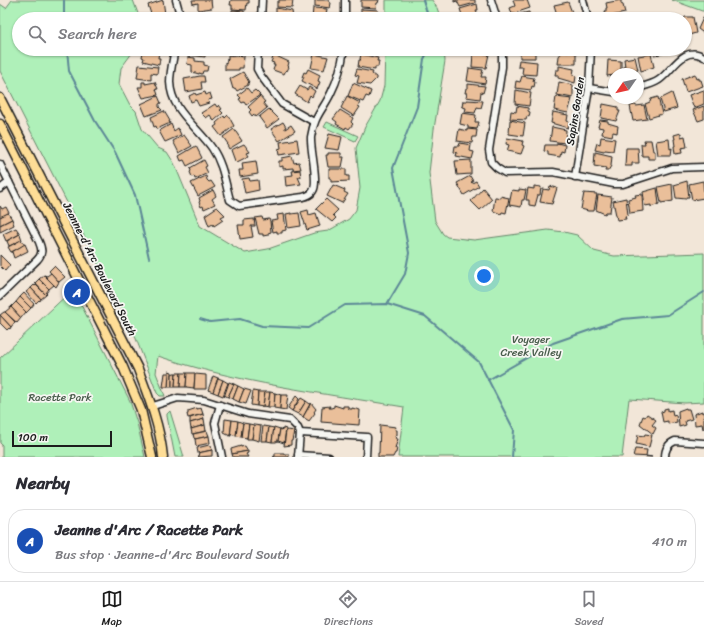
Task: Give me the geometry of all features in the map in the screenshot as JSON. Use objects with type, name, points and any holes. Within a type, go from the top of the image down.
[{"type":"main road","name":"Jeanne-d'Arc Boulevard South","points":[[0,98],[138,369],[153,406],[162,443],[163,457]]},
{"type":"main road","points":[[0,124],[123,367],[141,410],[152,457]]},
{"type":"main road","points":[[141,410],[153,406]]},
{"type":"street","points":[[176,0],[180,12]]},
{"type":"street","points":[[261,12],[262,0]]},
{"type":"street","points":[[345,0],[345,12]]},
{"type":"street","points":[[491,0],[495,12]]},
{"type":"street","points":[[583,0],[586,12]]},
{"type":"street","points":[[692,53],[695,53],[704,57]]},
{"type":"street","points":[[174,56],[170,82],[171,93],[176,106],[205,138],[212,149],[221,166],[230,200],[239,206],[303,198],[310,196],[314,191],[316,184],[311,148],[314,122],[331,94],[341,67],[343,56]]},
{"type":"street","points":[[258,56],[257,69],[282,104],[314,122]]},
{"type":"street","points":[[502,56],[502,66],[489,150],[491,162],[497,168],[505,172],[553,172],[619,184],[672,168],[704,167]]},
{"type":"street","name":"Sapins Garden","points":[[575,177],[589,88],[591,56]]},
{"type":"street","points":[[644,86],[659,80],[684,56]]},
{"type":"street","points":[[589,88],[608,91]]},
{"type":"street","points":[[0,164],[42,250],[42,254],[37,260],[0,296]]},
{"type":"street","points":[[0,189],[9,182]]},
{"type":"street","points":[[153,406],[178,398],[204,400],[248,414],[290,420],[298,428],[300,433],[298,456],[329,457]]},
{"type":"street","points":[[220,405],[215,423],[222,457]]},
{"type":"street","points":[[300,433],[367,436],[366,457]]},
{"type":"street","points":[[665,457],[667,447],[671,442],[680,441],[704,443]]},
{"type":"green space","name":"Voyager Creek Valley","points":[[12,0],[133,0],[137,12],[12,12],[12,56],[130,56],[121,68],[119,84],[130,105],[136,111],[142,129],[158,148],[167,152],[174,163],[200,226],[245,253],[268,249],[314,233],[328,231],[349,219],[356,210],[360,188],[356,148],[365,127],[380,101],[384,86],[385,56],[445,56],[429,173],[435,221],[443,234],[447,237],[474,240],[548,230],[577,235],[594,251],[614,256],[704,253],[704,402],[685,403],[629,399],[622,457],[398,457],[404,407],[249,380],[158,356],[156,373],[165,396],[160,396],[157,393],[135,336],[0,71],[0,4],[6,8]]},
{"type":"green space","points":[[386,0],[432,0],[438,12],[386,12]]},
{"type":"green space","points":[[672,0],[704,0],[704,11],[702,11]]},
{"type":"green space","points":[[327,122],[358,136],[355,141],[324,127]]},
{"type":"green space","name":"Racette Park","points":[[73,289],[130,401],[145,457],[2,457],[2,445],[0,443],[0,358]]},
{"type":"green space","points":[[170,411],[184,457],[175,457],[167,416]]},
{"type":"building","points":[[163,0],[165,12],[150,12],[148,5]]},
{"type":"building","points":[[192,0],[211,0],[212,8],[198,10],[198,3],[193,4]]},
{"type":"building","points":[[231,0],[249,0],[249,3],[247,3],[246,10],[232,9],[232,5],[230,5]]},
{"type":"building","points":[[279,0],[293,0],[292,8],[277,7],[277,2],[279,2]]},
{"type":"building","points":[[315,0],[329,0],[331,3],[330,8],[315,6]]},
{"type":"building","points":[[361,0],[379,0],[376,8],[361,7]]},
{"type":"building","points":[[454,0],[475,0],[475,3],[460,7],[457,1],[454,2]]},
{"type":"building","points":[[513,0],[527,0],[530,8],[518,12],[511,12],[510,8],[515,6]]},
{"type":"building","points":[[621,0],[625,12],[605,12],[607,8],[606,3]]},
{"type":"building","points":[[568,2],[572,12],[556,12],[554,5]]},
{"type":"building","points":[[477,4],[478,10],[476,10],[477,12],[461,12],[460,9]]},
{"type":"building","points":[[276,8],[292,12],[276,12]]},
{"type":"building","points":[[313,8],[327,9],[326,12],[313,12]]},
{"type":"building","points":[[361,9],[378,10],[378,12],[361,12]]},
{"type":"building","points":[[232,10],[244,12],[232,12]]},
{"type":"building","points":[[704,16],[704,32],[702,32],[698,29]]},
{"type":"building","points":[[692,17],[693,17],[696,33],[692,34]]},
{"type":"building","points":[[158,56],[158,58],[160,58],[159,65],[143,61],[144,58],[142,57]]},
{"type":"building","points":[[228,56],[244,57],[243,68],[239,68],[239,70],[225,70],[225,62],[226,63],[227,59],[228,60]]},
{"type":"building","points":[[274,56],[276,56],[289,62],[289,67],[284,74],[273,70],[275,65],[271,62]]},
{"type":"building","points":[[314,56],[328,57],[324,70],[311,68]]},
{"type":"building","points":[[361,56],[378,58],[378,67],[375,67],[375,70],[358,67],[359,60],[361,60]]},
{"type":"building","points":[[473,56],[489,56],[486,68],[472,67]]},
{"type":"building","points":[[520,56],[535,56],[535,58],[520,58]]},
{"type":"building","points":[[559,56],[576,56],[576,64],[558,64]]},
{"type":"building","points":[[638,56],[651,56],[654,67],[644,70],[644,68],[640,68]]},
{"type":"building","points":[[188,57],[195,58],[195,61],[204,62],[204,65],[208,66],[207,71],[203,71],[202,74],[192,72],[192,65],[187,64]]},
{"type":"building","points":[[635,57],[638,68],[623,68],[625,67],[624,59]]},
{"type":"building","points":[[519,60],[537,62],[536,75],[522,74],[523,67],[518,67]]},
{"type":"building","points":[[608,60],[621,61],[621,68],[608,68],[607,76]]},
{"type":"building","points":[[139,65],[158,67],[157,74],[151,73],[151,80],[137,78]]},
{"type":"building","points":[[559,66],[574,69],[573,75],[576,76],[575,83],[558,78],[558,75],[555,75],[556,70],[559,70]]},
{"type":"building","points":[[469,68],[483,70],[481,77],[486,77],[485,84],[467,81]]},
{"type":"building","points":[[308,69],[320,75],[318,81],[320,82],[317,89],[302,81],[304,72],[306,73]]},
{"type":"building","points":[[357,69],[373,72],[372,74],[376,77],[376,79],[370,85],[357,83],[359,76],[355,75]]},
{"type":"building","points":[[243,72],[249,82],[248,85],[237,91],[235,88],[233,89],[230,79]]},
{"type":"building","points":[[695,74],[697,79],[699,78],[699,80],[701,80],[703,86],[686,92],[682,79]]},
{"type":"building","points":[[204,76],[205,82],[201,82],[202,89],[186,92],[184,79]]},
{"type":"building","points":[[522,76],[534,78],[534,87],[532,86],[531,90],[515,88],[516,81],[520,82]]},
{"type":"building","points":[[142,82],[145,82],[145,84],[155,82],[158,89],[156,89],[158,95],[143,98],[138,87],[142,87]]},
{"type":"building","points":[[559,82],[573,85],[573,98],[557,95]]},
{"type":"building","points":[[353,83],[371,91],[369,97],[366,96],[363,102],[348,96]]},
{"type":"building","points":[[468,84],[485,86],[483,93],[481,92],[480,99],[466,97],[467,93],[465,93],[466,88],[468,88]]},
{"type":"building","points":[[300,86],[307,90],[309,87],[315,91],[312,97],[310,95],[307,102],[295,94]]},
{"type":"building","points":[[247,88],[251,93],[255,90],[260,95],[246,105],[244,102],[242,103],[239,99],[241,98],[238,95]]},
{"type":"building","points":[[516,90],[531,93],[529,106],[515,104]]},
{"type":"building","points":[[704,90],[704,104],[694,108],[689,95]]},
{"type":"building","points":[[205,92],[206,95],[210,93],[212,99],[208,100],[209,103],[199,106],[196,100],[191,102],[189,96],[195,93],[196,95]]},
{"type":"building","points":[[672,93],[677,108],[664,112],[660,99]]},
{"type":"building","points":[[158,96],[161,103],[159,104],[159,107],[162,110],[146,116],[141,104]]},
{"type":"building","points":[[260,96],[265,102],[263,103],[267,108],[256,117],[254,114],[252,116],[249,112],[251,110],[248,107]]},
{"type":"building","points":[[347,96],[360,103],[358,106],[360,107],[354,116],[341,108]]},
{"type":"building","points":[[556,97],[572,99],[568,113],[554,110]]},
{"type":"building","points":[[658,97],[662,114],[649,118],[645,104],[650,102],[651,99]]},
{"type":"building","points":[[463,101],[483,101],[481,108],[477,107],[475,113],[465,112],[466,108],[462,107]]},
{"type":"building","points":[[215,104],[217,107],[219,105],[222,109],[220,110],[223,113],[214,121],[210,115],[206,118],[201,113]]},
{"type":"building","points":[[603,104],[618,107],[618,111],[620,111],[616,121],[601,118]]},
{"type":"building","points":[[644,105],[647,119],[633,121],[630,106]]},
{"type":"building","points":[[517,106],[528,108],[528,111],[530,112],[529,117],[527,116],[526,120],[510,119],[511,111],[516,112]]},
{"type":"building","points":[[704,106],[704,119],[698,121],[693,110]]},
{"type":"building","points":[[269,109],[279,119],[267,128],[259,117]]},
{"type":"building","points":[[340,110],[353,118],[351,122],[353,124],[349,129],[346,127],[345,129],[336,124],[337,122],[333,119]]},
{"type":"building","points":[[164,111],[170,123],[157,129],[156,126],[154,127],[151,117]]},
{"type":"building","points":[[553,112],[568,115],[568,128],[551,123]]},
{"type":"building","points":[[462,113],[476,115],[475,122],[479,122],[477,129],[468,128],[468,126],[460,124]]},
{"type":"building","points":[[228,115],[234,126],[221,136],[214,127],[217,125],[216,123],[224,116],[225,118]]},
{"type":"building","points":[[510,120],[525,123],[523,136],[509,134]]},
{"type":"building","points":[[600,120],[608,121],[608,123],[618,126],[617,133],[613,132],[612,136],[602,134],[603,128],[598,127]]},
{"type":"building","points":[[283,122],[286,127],[285,129],[291,125],[295,131],[279,141],[271,129]]},
{"type":"building","points":[[171,124],[174,131],[178,128],[181,135],[165,142],[159,131]]},
{"type":"building","points":[[552,127],[566,130],[565,143],[550,141]]},
{"type":"building","points":[[234,129],[242,141],[229,149],[228,144],[223,137]]},
{"type":"building","points":[[459,129],[467,131],[467,129],[477,130],[476,137],[473,137],[472,143],[457,141]]},
{"type":"building","points":[[681,133],[681,137],[685,136],[687,147],[681,148],[682,153],[675,154],[674,135]]},
{"type":"building","points":[[329,134],[342,137],[339,150],[325,148]]},
{"type":"building","points":[[184,135],[192,146],[179,153],[173,141]]},
{"type":"building","points":[[601,137],[615,139],[613,151],[605,150],[604,152],[595,150],[597,143],[600,144]]},
{"type":"building","points":[[507,138],[523,141],[522,145],[524,146],[521,154],[507,151],[509,145],[506,144]]},
{"type":"building","points":[[297,139],[299,152],[279,155],[278,149],[281,148],[280,142]]},
{"type":"building","points":[[669,139],[670,149],[672,148],[671,155],[658,155],[656,141]]},
{"type":"building","points":[[644,140],[651,140],[653,151],[655,151],[655,159],[648,159],[648,156],[642,156],[641,144],[645,144]]},
{"type":"building","points":[[460,143],[471,145],[470,151],[474,152],[472,159],[456,156],[457,153],[454,152],[455,146],[459,146]]},
{"type":"building","points":[[557,143],[565,145],[564,152],[561,151],[560,157],[548,155],[548,152],[544,151],[545,145],[557,145]]},
{"type":"building","points":[[244,144],[250,152],[247,153],[249,156],[237,162],[235,161],[231,150]]},
{"type":"building","points":[[196,146],[202,158],[187,166],[184,160],[181,161],[179,156]]},
{"type":"building","points":[[626,148],[638,148],[639,163],[632,163],[632,166],[625,166]]},
{"type":"building","points":[[595,152],[612,156],[611,166],[608,171],[605,171],[606,168],[594,166]]},
{"type":"building","points":[[328,153],[341,153],[341,157],[344,157],[342,167],[328,167],[326,155],[328,155]]},
{"type":"building","points":[[292,156],[294,163],[299,162],[301,169],[293,170],[293,168],[283,169],[283,166],[279,167],[279,161],[282,161],[282,158]]},
{"type":"building","points":[[204,160],[208,173],[195,179],[194,176],[192,177],[190,168]]},
{"type":"building","points":[[471,160],[471,174],[457,175],[455,161]]},
{"type":"building","points":[[256,161],[258,174],[240,177],[239,170],[243,170],[242,163]]},
{"type":"building","points":[[329,169],[346,169],[346,176],[349,176],[349,181],[331,182],[331,178],[329,178]]},
{"type":"building","points":[[300,170],[301,177],[298,177],[301,184],[286,186],[285,176],[293,175],[292,171]]},
{"type":"building","points":[[206,176],[207,180],[209,182],[211,181],[215,187],[198,196],[191,183]]},
{"type":"building","points":[[470,176],[473,181],[471,182],[476,181],[479,186],[464,195],[457,183]]},
{"type":"building","points":[[249,178],[250,181],[258,180],[259,190],[245,193],[242,179]]},
{"type":"building","points":[[687,181],[689,197],[686,197],[686,199],[676,198],[674,185]]},
{"type":"building","points":[[703,181],[704,198],[692,200],[689,184]]},
{"type":"building","points":[[672,184],[673,201],[661,203],[658,187]]},
{"type":"building","points":[[333,185],[345,190],[344,192],[348,194],[342,203],[327,196]]},
{"type":"building","points":[[534,186],[541,187],[540,195],[538,195],[535,206],[529,205],[529,200],[526,200],[528,188],[534,189]]},
{"type":"building","points":[[550,186],[557,188],[552,204],[540,202],[543,189],[549,190]]},
{"type":"building","points":[[483,188],[492,199],[480,210],[471,201]]},
{"type":"building","points":[[657,188],[659,204],[651,207],[651,205],[645,206],[643,192]]},
{"type":"building","points":[[519,189],[526,190],[521,207],[509,205],[512,190],[519,191]]},
{"type":"building","points":[[213,190],[216,196],[212,199],[215,204],[204,209],[203,206],[201,207],[199,198]]},
{"type":"building","points":[[584,193],[597,194],[594,211],[581,209]]},
{"type":"building","points":[[642,194],[643,211],[630,213],[628,199],[636,197],[635,195]]},
{"type":"building","points":[[598,195],[612,197],[610,212],[606,212],[605,214],[596,210]]},
{"type":"building","points":[[500,196],[509,198],[506,213],[502,212],[501,214],[493,211],[495,197],[500,198]]},
{"type":"building","points":[[626,198],[628,215],[625,216],[626,219],[617,220],[613,201]]},
{"type":"building","points":[[326,199],[338,210],[333,215],[336,218],[332,222],[316,209]]},
{"type":"building","points":[[0,206],[2,209],[6,207],[9,213],[0,217]]},
{"type":"building","points":[[217,207],[225,215],[221,217],[223,220],[214,226],[213,224],[209,226],[205,215]]},
{"type":"building","points":[[308,210],[309,215],[316,213],[320,226],[307,230],[301,212]]},
{"type":"building","points":[[8,213],[12,219],[0,225],[0,217]]},
{"type":"building","points":[[299,213],[301,226],[288,228],[286,214]]},
{"type":"building","points":[[284,214],[286,230],[282,231],[282,233],[277,233],[277,231],[273,232],[271,221],[278,220],[277,215]]},
{"type":"building","points":[[262,217],[263,220],[269,219],[271,232],[268,233],[268,235],[263,236],[263,234],[259,234],[255,218]]},
{"type":"building","points":[[12,219],[14,225],[0,232],[0,225]]},
{"type":"building","points":[[254,219],[255,226],[251,226],[253,237],[240,239],[238,225],[244,225],[244,220]]},
{"type":"building","points":[[16,228],[20,234],[6,241],[3,234]]},
{"type":"building","points":[[20,234],[22,240],[9,246],[7,241]]},
{"type":"building","points":[[21,240],[25,245],[11,252],[8,247]]},
{"type":"building","points":[[25,244],[28,251],[14,258],[12,252]]},
{"type":"building","points":[[0,255],[10,265],[5,271],[0,266]]},
{"type":"building","points":[[54,266],[65,277],[59,282],[49,271]]},
{"type":"building","points":[[51,273],[59,282],[56,287],[44,275],[47,276]]},
{"type":"building","points":[[44,275],[54,285],[49,289],[39,279]]},
{"type":"building","points":[[39,279],[49,289],[46,295],[35,283]]},
{"type":"building","points":[[36,285],[46,295],[41,299],[31,288]]},
{"type":"building","points":[[31,288],[41,299],[36,303],[26,292]]},
{"type":"building","points":[[24,293],[34,304],[31,308],[20,297]]},
{"type":"building","points":[[20,297],[31,308],[26,313],[16,302]]},
{"type":"building","points":[[16,302],[26,312],[21,318],[11,307]]},
{"type":"building","points":[[11,307],[21,318],[17,323],[5,312]]},
{"type":"building","points":[[4,312],[15,322],[11,327],[0,315]]},
{"type":"building","points":[[0,315],[11,327],[10,329],[9,328],[7,330],[0,323]]},
{"type":"building","points":[[169,371],[172,372],[172,387],[168,387]]},
{"type":"building","points":[[165,373],[169,373],[168,387],[163,387]]},
{"type":"building","points":[[176,373],[175,387],[172,387],[172,374]]},
{"type":"building","points":[[176,373],[181,373],[180,387],[175,387]]},
{"type":"building","points":[[181,373],[187,373],[186,387],[180,387]]},
{"type":"building","points":[[187,373],[195,373],[194,388],[186,387]]},
{"type":"building","points":[[195,374],[206,375],[206,389],[194,389]]},
{"type":"building","points":[[213,376],[218,378],[213,392],[208,390]]},
{"type":"building","points":[[218,378],[223,380],[218,394],[213,392]]},
{"type":"building","points":[[223,380],[228,383],[223,396],[218,394]]},
{"type":"building","points":[[229,382],[234,384],[228,397],[225,395]]},
{"type":"building","points":[[234,384],[238,386],[233,399],[228,397]]},
{"type":"building","points":[[238,386],[244,389],[239,402],[233,399]]},
{"type":"building","points":[[244,389],[251,391],[246,404],[239,402]]},
{"type":"building","points":[[253,391],[258,392],[257,406],[251,405]]},
{"type":"building","points":[[258,392],[265,392],[263,407],[257,406]]},
{"type":"building","points":[[265,392],[270,392],[268,407],[263,406]]},
{"type":"building","points":[[270,392],[275,393],[274,407],[268,407]]},
{"type":"building","points":[[275,393],[281,395],[280,409],[274,408]]},
{"type":"building","points":[[281,395],[288,395],[286,410],[280,409]]},
{"type":"building","points":[[296,396],[299,399],[292,411],[288,408]]},
{"type":"building","points":[[301,398],[306,401],[298,414],[292,411]]},
{"type":"building","points":[[306,401],[310,404],[303,417],[298,414]]},
{"type":"building","points":[[311,403],[316,409],[309,421],[303,417]]},
{"type":"building","points":[[334,405],[343,408],[343,406],[348,406],[350,409],[360,410],[359,425],[321,422],[322,407],[330,406],[329,408],[331,408],[334,407]]},
{"type":"building","points":[[201,408],[203,414],[188,418],[188,411]]},
{"type":"building","points":[[668,408],[668,411],[672,410],[673,416],[676,415],[677,422],[668,424],[668,421],[663,422],[661,412]]},
{"type":"building","points":[[686,408],[689,409],[692,419],[685,421],[686,425],[679,427],[678,411]]},
{"type":"building","points":[[702,411],[702,413],[704,412],[703,429],[702,424],[695,425],[694,414]]},
{"type":"building","points":[[203,414],[204,419],[190,423],[190,418]]},
{"type":"building","points":[[647,414],[656,420],[652,425],[656,428],[653,434],[640,424],[643,416],[645,417]]},
{"type":"building","points":[[204,419],[205,425],[191,429],[190,423]]},
{"type":"building","points":[[225,419],[232,420],[230,436],[224,433]]},
{"type":"building","points":[[232,420],[238,421],[236,436],[231,434],[230,436]]},
{"type":"building","points":[[238,421],[243,423],[241,437],[236,436]]},
{"type":"building","points":[[243,423],[249,424],[247,438],[241,437]]},
{"type":"building","points":[[249,424],[254,425],[252,439],[247,439]]},
{"type":"building","points":[[205,425],[206,431],[192,434],[191,429]]},
{"type":"building","points":[[254,425],[261,426],[259,441],[252,439]]},
{"type":"building","points":[[380,425],[396,427],[395,430],[397,430],[397,435],[395,436],[396,439],[398,439],[395,448],[397,448],[396,453],[393,457],[378,457]]},
{"type":"building","points":[[263,426],[269,427],[267,441],[261,441]]},
{"type":"building","points":[[269,427],[274,428],[272,442],[267,441]]},
{"type":"building","points":[[274,427],[280,429],[278,441],[272,442]]},
{"type":"building","points":[[283,428],[286,429],[284,443],[278,441],[280,429],[283,430]]},
{"type":"building","points":[[207,431],[209,436],[194,438],[193,434]]},
{"type":"building","points":[[286,431],[294,431],[291,445],[284,446]]},
{"type":"building","points":[[645,434],[652,435],[649,447],[636,444],[638,435],[644,436]]},
{"type":"building","points":[[209,436],[210,443],[196,446],[195,439]]},
{"type":"building","points":[[209,445],[211,446],[212,450],[198,453],[197,448]]},
{"type":"building","points":[[245,446],[248,451],[232,454],[231,449]]},
{"type":"building","points":[[635,449],[647,450],[646,456],[652,457],[633,456]]},
{"type":"building","points":[[212,450],[212,456],[198,457],[198,453]]},
{"type":"building","points":[[248,451],[246,454],[248,457],[233,457],[232,454]]},
{"type":"building","points":[[275,453],[289,454],[289,457],[273,457],[275,456]]},
{"type":"waterway","points":[[64,0],[64,12]]},
{"type":"waterway","points":[[423,0],[427,12]]},
{"type":"waterway","points":[[68,56],[69,71],[95,121],[115,152],[135,195],[149,258]]},
{"type":"waterway","points":[[387,304],[405,274],[409,253],[393,168],[417,107],[426,56]]},
{"type":"waterway","points":[[488,380],[553,343],[622,319],[668,315],[704,292]]},
{"type":"waterway","points":[[200,319],[210,322],[240,319],[262,326],[308,328],[345,305],[387,304],[425,316],[479,362],[514,430],[512,457]]},
{"type":"place","name":"Jeanne d'Arc / Racette Park","points":[[77,292]]}]
